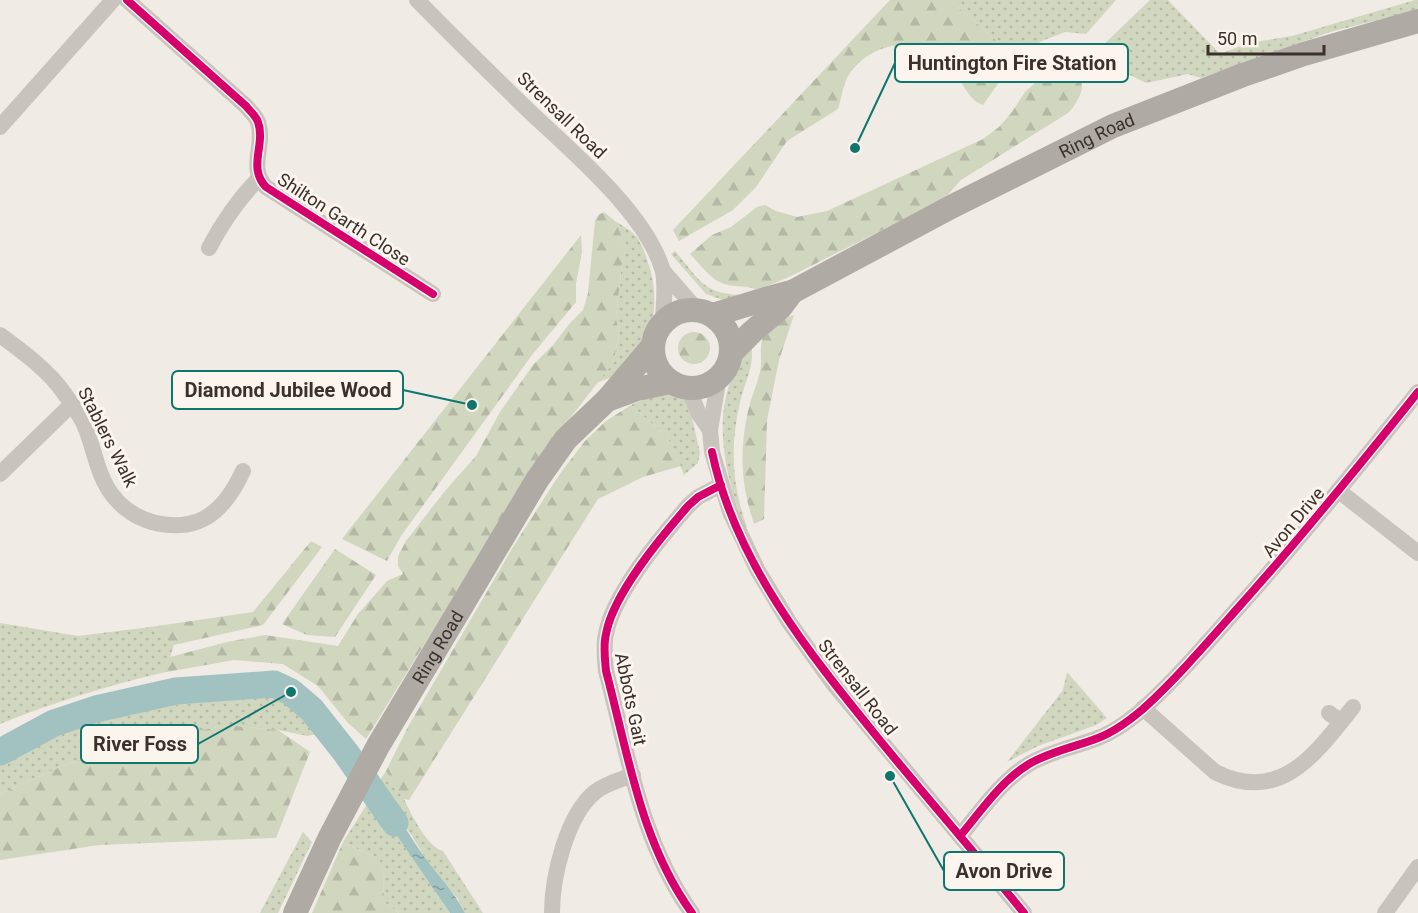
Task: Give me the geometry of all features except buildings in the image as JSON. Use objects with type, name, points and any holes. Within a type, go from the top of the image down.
[{"type":"highway","name":"Ring Road","points":[[705,313],[748,306],[772,296],[792,292],[953,206],[1113,126],[1243,75],[1418,21]]},
{"type":"highway","name":"Ring Road","points":[[731,353],[780,308],[792,292]]},
{"type":"highway","points":[[679,312],[705,313],[725,328],[731,344],[731,353],[727,366],[719,377],[699,388],[679,385],[657,367],[652,347],[655,334],[663,322],[679,312]]},
{"type":"highway","name":"Ring Road","points":[[295,913],[378,746],[551,458],[584,420],[607,400],[652,347]]},
{"type":"highway","name":"Ring Road","points":[[607,400],[637,389],[679,385]]},
{"type":"street","points":[[0,127],[112,0]]},
{"type":"street","name":"Shilton Garth Close","points":[[128,0],[246,106],[257,119],[260,131],[256,168],[258,179],[266,187],[433,294]]},
{"type":"street","name":"Strensall Road","points":[[417,0],[466,51],[598,177],[638,222],[650,240],[663,270],[705,313]]},
{"type":"street","points":[[209,248],[222,225],[258,179]]},
{"type":"street","name":"Strensall Road","points":[[663,270],[663,322]]},
{"type":"street","name":"Stablers Walk","points":[[0,335],[55,381],[83,422],[101,474],[111,493],[127,510],[144,521],[163,525],[185,525],[206,518],[222,506],[243,471]]},
{"type":"street","name":"Strensall Road","points":[[719,377],[710,430],[712,452],[739,534],[758,571],[789,622],[835,686],[1024,913]]},
{"type":"street","name":"Strensall Road","points":[[679,385],[710,430]]},
{"type":"street","name":"Avon Drive","points":[[960,836],[998,790],[1027,765],[1043,756],[1098,738],[1124,724],[1143,708],[1192,660],[1339,491],[1418,392]]},
{"type":"street","points":[[0,474],[71,405]]},
{"type":"street","name":"Abbots Gait","points":[[693,913],[676,890],[651,838],[606,671],[604,650],[608,626],[630,583],[672,525],[698,497],[721,485]]},
{"type":"street","points":[[1339,491],[1418,553]]},
{"type":"street","points":[[1143,708],[1215,772],[1230,779],[1263,782],[1281,778],[1297,770],[1311,757],[1335,717],[1353,707]]},
{"type":"street","points":[[552,913],[555,878],[578,814],[600,789],[633,775]]},
{"type":"street","points":[[1385,913],[1418,867]]},
{"type":"green space","points":[[890,0],[950,0],[1016,58],[983,105],[969,95],[953,71],[931,51],[905,45],[893,46],[872,53],[854,68],[847,78],[838,109],[787,141],[756,187],[733,210],[679,241],[673,230]]},
{"type":"green space","points":[[950,0],[1116,0],[1086,34],[1065,32],[1042,41],[1016,58]]},
{"type":"green space","points":[[1150,0],[1168,0],[1220,54],[1249,43],[1292,36],[1415,0],[1418,0],[1418,10],[1330,32],[1201,78],[1188,74],[1146,83],[1118,69],[1101,47]]},
{"type":"green space","points":[[1059,69],[1076,74],[1082,85],[1078,99],[1068,113],[961,180],[944,199],[787,278],[757,290],[728,285],[712,277],[690,254],[712,235],[731,227],[757,207],[765,205],[797,217],[827,211],[983,139],[999,127],[1025,92],[1037,81]]},
{"type":"green space","points":[[604,212],[615,221],[626,246],[616,318],[619,335],[613,363],[539,458],[366,739],[348,723],[318,686],[283,664],[234,660],[161,673],[170,657],[265,635],[338,646],[358,614],[387,581],[403,574],[398,566],[398,556],[406,541],[476,456],[500,412],[533,365],[583,310],[588,293],[595,221],[598,215]]},
{"type":"green space","points":[[615,221],[634,234],[640,242],[654,286],[653,315],[646,342],[629,365],[610,378],[596,383],[613,363],[619,335],[616,318],[626,246]]},
{"type":"green space","points":[[581,235],[582,252],[576,283],[576,302],[532,355],[401,536],[387,561],[342,539]]},
{"type":"green space","points":[[675,251],[698,278],[711,289],[746,295],[723,300],[706,294],[671,254]]},
{"type":"green space","points":[[794,315],[779,360],[767,420],[764,519],[754,524],[744,482],[745,426],[760,372],[761,344],[764,336],[773,326]]},
{"type":"green space","points":[[694,332],[705,337],[710,348],[705,359],[694,364],[683,359],[678,348],[683,337]]},
{"type":"green space","points":[[751,344],[751,365],[737,415],[734,447],[735,479],[747,527],[744,528],[730,481],[723,434],[728,388],[737,366]]},
{"type":"green space","points":[[673,391],[683,397],[691,413],[700,453],[698,463],[684,475],[668,438],[631,405],[662,392]]},
{"type":"green space","points":[[631,405],[668,438],[681,466],[643,477],[598,499],[409,800],[404,799],[386,771],[409,725],[513,547],[559,475],[585,441],[606,421]]},
{"type":"green space","points":[[311,541],[322,547],[263,625],[174,645],[150,627],[253,612]]},
{"type":"green space","points":[[335,549],[376,575],[335,637],[307,635],[282,624]]},
{"type":"green space","points":[[0,623],[78,636],[150,627],[174,645],[161,673],[79,696],[0,724]]},
{"type":"green space","points":[[1067,672],[1107,718],[1096,725],[1038,746],[1007,762],[1063,690]]},
{"type":"green space","points":[[251,694],[275,697],[291,704],[320,733],[308,736],[278,730],[226,725],[200,731],[198,765],[167,762],[120,747],[69,763],[0,794],[0,759],[50,736],[124,714]]},
{"type":"green space","points":[[226,725],[278,730],[310,752],[276,838],[99,845],[0,860],[0,794],[69,763],[120,747],[167,762],[198,764],[199,731]]},
{"type":"green space","points":[[386,771],[425,837],[443,851],[483,913],[465,913],[458,899],[432,869],[412,836],[376,787]]},
{"type":"green space","points":[[371,798],[450,913],[399,913],[384,902],[383,869],[379,859],[343,842]]},
{"type":"green space","points":[[303,832],[312,842],[278,913],[260,913]]},
{"type":"green space","points":[[343,842],[379,859],[383,869],[384,902],[399,913],[312,913]]},
{"type":"water","points":[[376,787],[465,913],[450,913],[371,798]]},
{"type":"waterway","points":[[0,752],[54,723],[96,709],[176,691],[274,684],[291,692],[312,710],[346,753],[395,823]]},
{"type":"cycle path","points":[[127,0],[246,106],[254,116],[260,131],[258,172],[266,187],[433,294]]},
{"type":"cycle path","points":[[960,836],[992,797],[1019,771],[1046,756],[1110,732],[1133,717],[1156,697],[1284,556],[1418,392]]},
{"type":"cycle path","points":[[712,452],[723,492],[738,531],[756,568],[801,639],[878,738],[1024,913]]},
{"type":"cycle path","points":[[692,913],[675,886],[648,828],[629,766],[606,671],[604,652],[610,618],[628,584],[688,506],[698,497],[721,485]]},
{"type":"place","name":"Huntington Fire Station","points":[[855,148]]},
{"type":"place","name":"Diamond Jubilee Wood","points":[[472,405]]},
{"type":"place","name":"River Foss","points":[[291,692]]},
{"type":"place","name":"Avon Drive","points":[[890,776]]}]
